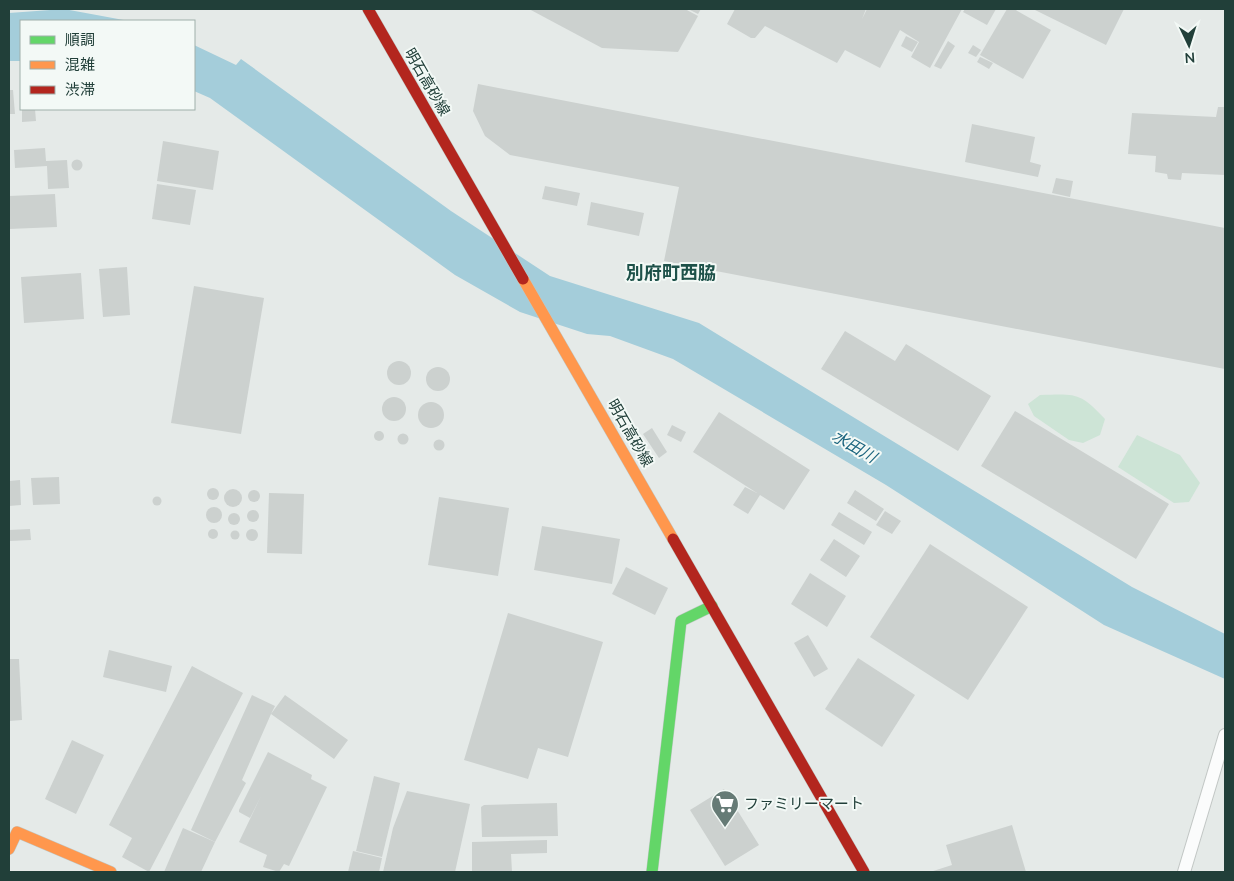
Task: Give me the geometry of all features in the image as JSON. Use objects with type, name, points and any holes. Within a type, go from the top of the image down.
[{"type":"main road","name":"明石高砂線","points":[[368,9],[864,872]]},
{"type":"main road","points":[[652,872],[682,621],[712,606]]},
{"type":"main road","points":[[9,849],[17,832],[111,872]]},
{"type":"lane","points":[[1184,872],[1225,735]]},
{"type":"green space","points":[[1040,395],[1070,395],[1083,399],[1105,419],[1100,435],[1083,443],[1069,440],[1034,416],[1028,404]]},
{"type":"green space","points":[[1137,435],[1180,455],[1200,483],[1189,502],[1174,503],[1118,467]]},
{"type":"water","points":[[64,9],[124,20],[20,20],[20,61],[9,61],[9,13]]},
{"type":"water","name":"水田川","points":[[195,45],[236,65],[241,59],[451,211],[550,276],[699,323],[1132,587],[1225,634],[1225,679],[1104,625],[886,485],[673,359],[610,336],[587,334],[520,312],[455,275],[210,98],[195,91]]},
{"type":"building","points":[[529,9],[685,9],[698,16],[678,52],[602,48]]},
{"type":"building","points":[[688,9],[701,9],[698,14]]},
{"type":"building","points":[[735,9],[866,9],[862,19],[867,9],[962,9],[930,68],[911,57],[919,42],[900,30],[880,68],[845,50],[837,63],[765,26],[755,38],[751,38],[727,24]]},
{"type":"building","points":[[965,9],[996,9],[987,25],[963,12]]},
{"type":"building","points":[[1007,9],[1014,9],[1051,30],[1023,79],[980,55]]},
{"type":"building","points":[[1033,9],[1124,9],[1106,45]]},
{"type":"building","points":[[906,36],[918,42],[912,52],[901,46]]},
{"type":"building","points":[[948,41],[955,46],[941,69],[934,66]]},
{"type":"building","points":[[973,45],[981,50],[976,57],[968,53]]},
{"type":"building","points":[[980,57],[993,63],[989,69],[977,62]]},
{"type":"building","points":[[478,84],[1225,228],[1225,369],[664,261],[679,187],[510,155],[485,136],[473,111]]},
{"type":"building","points":[[9,90],[13,90],[15,114],[9,114]]},
{"type":"building","points":[[1218,107],[1225,107],[1225,175],[1182,173],[1181,180],[1168,179],[1167,174],[1155,172],[1156,156],[1128,154],[1132,113],[1216,117]]},
{"type":"building","points":[[22,110],[35,110],[36,121],[22,122]]},
{"type":"building","points":[[972,124],[1035,137],[1030,162],[1041,165],[1038,177],[965,162]]},
{"type":"building","points":[[163,141],[219,151],[213,190],[157,181]]},
{"type":"building","points":[[45,148],[46,161],[67,160],[69,188],[48,189],[47,166],[15,168],[14,150]]},
{"type":"building","points":[[75,160],[79,160],[82,165],[81,169],[75,170],[72,167],[72,163]]},
{"type":"building","points":[[1056,178],[1073,181],[1070,197],[1052,193]]},
{"type":"building","points":[[157,184],[196,190],[190,225],[152,219]]},
{"type":"building","points":[[545,186],[580,193],[577,206],[542,199]]},
{"type":"building","points":[[55,194],[57,227],[9,229],[9,196]]},
{"type":"building","points":[[591,202],[644,213],[639,236],[587,225]]},
{"type":"building","points":[[127,267],[130,315],[103,317],[99,269]]},
{"type":"building","points":[[81,273],[84,319],[24,323],[21,277]]},
{"type":"building","points":[[194,286],[264,298],[241,434],[171,423]]},
{"type":"building","points":[[845,331],[895,361],[906,344],[991,396],[958,451],[821,369]]},
{"type":"building","points":[[399,361],[408,364],[411,373],[408,382],[399,385],[390,382],[387,373],[390,364]]},
{"type":"building","points":[[438,367],[447,370],[450,379],[447,388],[438,391],[429,388],[426,379],[429,370]]},
{"type":"building","points":[[394,397],[403,400],[406,409],[403,418],[394,421],[385,418],[382,409],[385,400]]},
{"type":"building","points":[[431,402],[440,406],[444,415],[440,424],[431,428],[422,424],[418,415],[422,406]]},
{"type":"building","points":[[1015,411],[1169,504],[1136,559],[981,466]]},
{"type":"building","points":[[719,412],[810,470],[784,510],[760,495],[748,514],[733,505],[745,487],[757,493],[693,452]]},
{"type":"building","points":[[672,425],[686,432],[681,442],[667,435]]},
{"type":"building","points":[[652,428],[667,452],[659,458],[643,434]]},
{"type":"building","points":[[379,431],[384,436],[379,441],[374,436]]},
{"type":"building","points":[[403,433],[409,439],[403,445],[397,439]]},
{"type":"building","points":[[439,439],[445,445],[439,451],[433,445]]},
{"type":"building","points":[[59,477],[60,504],[33,505],[31,478]]},
{"type":"building","points":[[20,480],[21,505],[9,506],[9,481]]},
{"type":"building","points":[[211,488],[215,488],[219,494],[215,500],[211,500],[207,496],[207,492]]},
{"type":"building","points":[[233,489],[239,492],[242,498],[239,504],[233,507],[227,504],[224,498],[227,492]]},
{"type":"building","points":[[256,490],[259,491],[259,501],[252,502],[249,501],[248,494],[249,491]]},
{"type":"building","points":[[855,490],[884,509],[876,521],[847,503]]},
{"type":"building","points":[[269,493],[304,494],[302,554],[267,553]]},
{"type":"building","points":[[157,496],[162,501],[157,506],[152,501]]},
{"type":"building","points":[[439,497],[509,508],[498,576],[428,565]]},
{"type":"building","points":[[211,507],[217,507],[222,512],[220,521],[211,523],[206,518],[206,512]]},
{"type":"building","points":[[251,510],[255,510],[259,516],[255,522],[251,522],[247,518],[247,514]]},
{"type":"building","points":[[885,511],[901,521],[892,534],[876,525]]},
{"type":"building","points":[[839,512],[872,532],[864,545],[831,525]]},
{"type":"building","points":[[232,513],[236,513],[240,519],[236,525],[232,525],[228,521],[228,517]]},
{"type":"building","points":[[542,526],[620,539],[612,584],[534,570]]},
{"type":"building","points":[[30,529],[31,540],[9,541],[9,530]]},
{"type":"building","points":[[213,529],[218,534],[213,539],[208,534]]},
{"type":"building","points":[[250,529],[254,529],[258,535],[254,541],[250,541],[246,537],[246,533]]},
{"type":"building","points":[[235,530],[240,535],[235,540],[230,535]]},
{"type":"building","points":[[834,539],[860,556],[846,577],[820,560]]},
{"type":"building","points":[[930,544],[1028,607],[968,700],[870,637]]},
{"type":"building","points":[[626,567],[668,588],[655,615],[612,594]]},
{"type":"building","points":[[810,573],[846,596],[827,627],[791,604]]},
{"type":"building","points":[[508,613],[603,642],[568,757],[538,748],[528,779],[464,760]]},
{"type":"building","points":[[808,635],[828,669],[814,677],[794,643]]},
{"type":"building","points":[[109,650],[172,666],[166,692],[103,677]]},
{"type":"building","points":[[858,658],[915,695],[882,747],[825,709]]},
{"type":"building","points":[[9,659],[19,659],[22,720],[9,721]]},
{"type":"building","points":[[192,666],[243,693],[149,872],[122,857],[132,838],[109,825]]},
{"type":"building","points":[[252,695],[275,706],[242,780],[246,783],[215,842],[191,830]]},
{"type":"building","points":[[285,695],[348,740],[334,759],[271,714]]},
{"type":"building","points":[[72,740],[104,755],[76,814],[45,799]]},
{"type":"building","points":[[268,752],[312,775],[311,779],[327,787],[289,866],[284,864],[279,872],[263,867],[267,855],[239,842],[261,796],[250,818],[239,812],[239,810]]},
{"type":"building","points":[[374,776],[400,783],[382,857],[356,851]]},
{"type":"building","name":"ファミリーマート","points":[[724,789],[759,845],[725,866],[690,810]]},
{"type":"building","points":[[407,791],[470,804],[455,872],[383,872],[393,828]]},
{"type":"building","points":[[557,803],[558,836],[482,837],[481,807],[484,805]]},
{"type":"building","points":[[1012,825],[1026,872],[930,872],[952,865],[946,845]]},
{"type":"building","points":[[183,828],[215,842],[201,872],[164,872]]},
{"type":"building","points":[[547,840],[547,853],[511,854],[512,872],[472,872],[472,842]]},
{"type":"building","points":[[353,851],[382,858],[379,872],[348,872]]},
{"type":"traffic: fast","points":[[652,872],[681,621],[712,606]]},
{"type":"traffic: slow","points":[[523,279],[673,539]]},
{"type":"traffic: slow","points":[[9,849],[17,832],[111,872]]},
{"type":"traffic: jam","points":[[368,9],[523,279]]},
{"type":"traffic: jam","points":[[673,539],[864,872]]},
{"type":"place","name":"ファミリーマート","points":[[725,828]]},
{"type":"district","name":"別府町西脇","points":[[671,273]]}]
